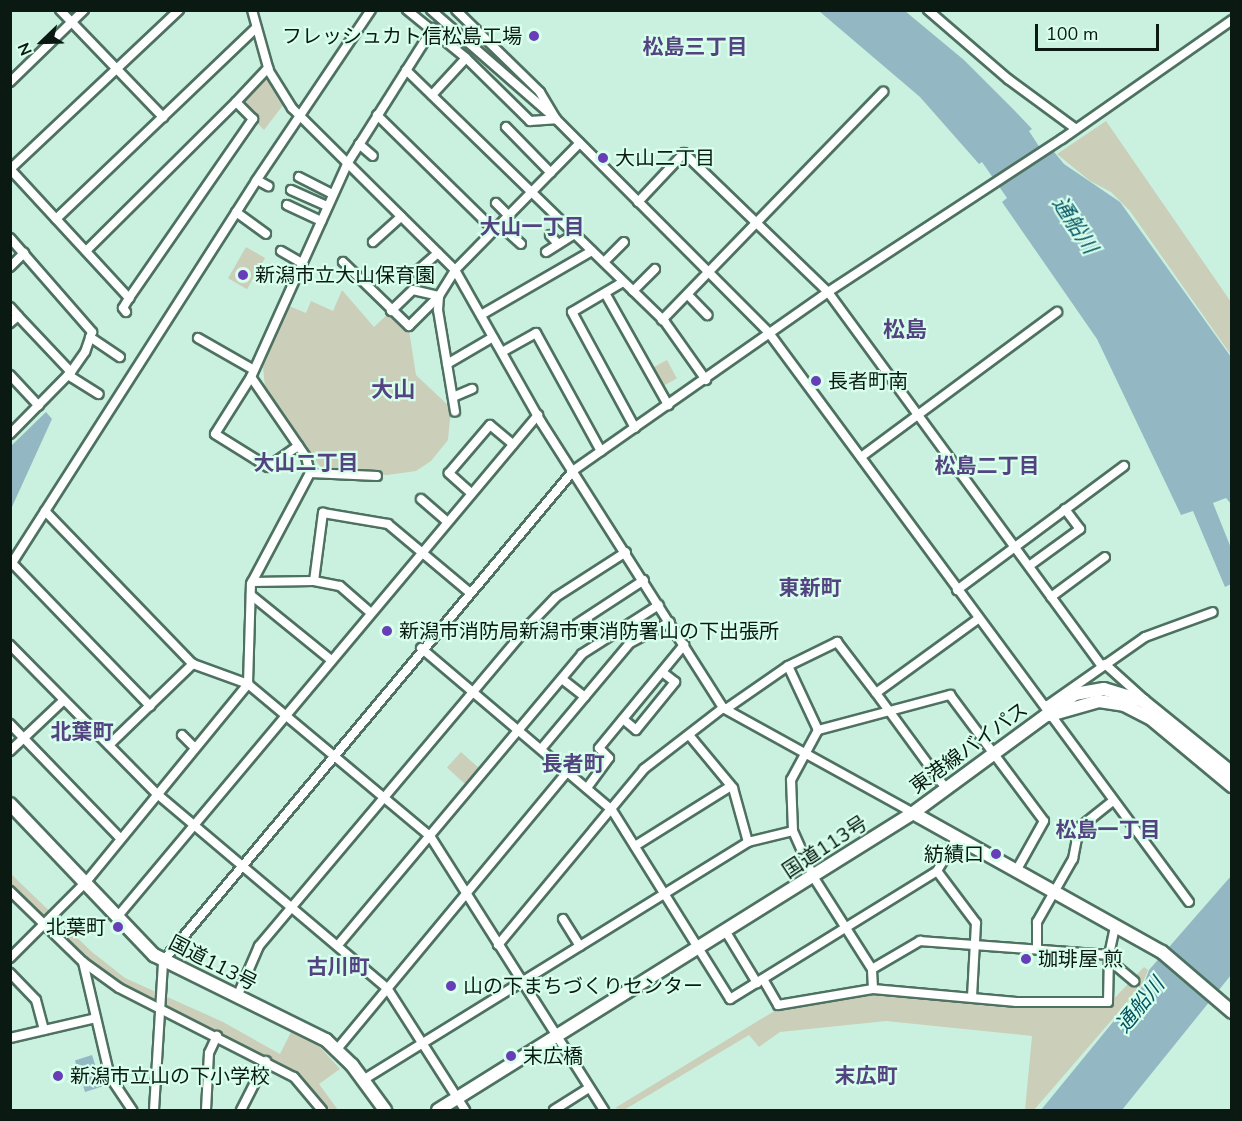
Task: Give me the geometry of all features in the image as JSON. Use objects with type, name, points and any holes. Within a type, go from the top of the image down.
[{"type":"highway","name":"東港線バイパス","points":[[913,813],[1049,715],[1099,701],[1124,705],[1153,714],[1232,773]]},
{"type":"highway","name":"東港線バイパス","points":[[1153,714],[1232,786]]},
{"type":"highway","name":"国道113号","points":[[10,804],[163,961],[338,1048],[386,1110]]},
{"type":"highway","points":[[913,813],[1162,952],[1232,1012]]},
{"type":"highway","name":"国道113号","points":[[438,1110],[814,878],[913,813]]},
{"type":"street","points":[[60,10],[163,117]]},
{"type":"street","points":[[10,82],[84,10]]},
{"type":"street","points":[[129,298],[10,169],[178,10]]},
{"type":"street","points":[[252,10],[255,29],[268,69],[300,118],[455,270],[538,415],[724,708],[913,813]]},
{"type":"street","points":[[150,706],[11,564],[236,212],[371,10]]},
{"type":"street","points":[[407,10],[433,28],[530,121],[556,119]]},
{"type":"street","points":[[431,10],[556,119],[769,333],[1189,902]]},
{"type":"street","points":[[456,10],[540,92],[556,119]]},
{"type":"street","points":[[928,10],[1008,79],[1076,129]]},
{"type":"street","points":[[154,1110],[163,961],[421,648],[574,470],[706,380],[828,292],[1062,139],[1232,20]]},
{"type":"street","points":[[298,446],[268,467],[215,434],[252,373],[346,164],[433,28]]},
{"type":"street","points":[[56,219],[255,29]]},
{"type":"street","points":[[432,95],[466,58]]},
{"type":"street","points":[[86,251],[268,69]]},
{"type":"street","points":[[406,70],[662,320],[706,380]]},
{"type":"street","points":[[662,320],[760,224],[883,93]]},
{"type":"street","points":[[126,312],[123,308],[129,298],[253,119],[236,102]]},
{"type":"street","points":[[377,116],[497,228],[521,244]]},
{"type":"street","points":[[506,127],[551,173]]},
{"type":"street","points":[[343,262],[409,326],[439,296],[455,270],[580,143]]},
{"type":"street","points":[[359,144],[373,156]]},
{"type":"street","points":[[638,202],[684,153],[760,224],[828,292],[1103,665],[1153,714]]},
{"type":"street","points":[[299,177],[333,194]]},
{"type":"street","points":[[257,180],[268,186]]},
{"type":"street","points":[[291,190],[327,206]]},
{"type":"street","points":[[496,202],[509,216]]},
{"type":"street","points":[[287,205],[321,221]]},
{"type":"street","points":[[236,212],[266,234]]},
{"type":"street","points":[[373,242],[401,217]]},
{"type":"street","points":[[546,252],[575,234]]},
{"type":"street","points":[[550,235],[558,244]]},
{"type":"street","points":[[10,238],[92,332],[85,352],[69,373],[10,434]]},
{"type":"street","points":[[604,262],[624,242]]},
{"type":"street","points":[[280,251],[302,263]]},
{"type":"street","points":[[481,315],[592,251]]},
{"type":"street","points":[[10,267],[24,253]]},
{"type":"street","points":[[416,272],[438,254]]},
{"type":"street","points":[[633,291],[655,269]]},
{"type":"street","points":[[623,282],[572,312],[635,428]]},
{"type":"street","points":[[392,311],[413,290],[439,296]]},
{"type":"street","points":[[605,293],[668,405]]},
{"type":"street","points":[[688,295],[707,315]]},
{"type":"street","points":[[439,296],[438,310],[455,412]]},
{"type":"street","points":[[10,308],[69,373],[98,394]]},
{"type":"street","points":[[861,457],[1057,312]]},
{"type":"street","points":[[10,323],[18,316]]},
{"type":"street","points":[[502,352],[536,333],[601,451]]},
{"type":"street","points":[[90,337],[120,357]]},
{"type":"street","points":[[447,364],[493,337]]},
{"type":"street","points":[[198,338],[252,373],[298,446],[310,473]]},
{"type":"street","points":[[10,375],[39,406]]},
{"type":"street","points":[[453,397],[472,388]]},
{"type":"street","points":[[118,916],[538,415]]},
{"type":"street","points":[[471,493],[449,473],[490,425],[513,444]]},
{"type":"street","points":[[957,590],[1124,466]]},
{"type":"street","points":[[310,473],[377,476]]},
{"type":"street","points":[[10,958],[86,882],[156,793],[248,684],[252,582],[310,473]]},
{"type":"street","points":[[421,499],[447,522]]},
{"type":"street","points":[[1029,566],[1080,529],[1065,509]]},
{"type":"street","points":[[45,511],[193,664],[248,684],[430,836],[604,1110]]},
{"type":"street","points":[[314,581],[323,513],[388,524],[469,592]]},
{"type":"street","points":[[237,997],[259,946],[556,597],[626,552]]},
{"type":"street","points":[[1051,597],[1105,557]]},
{"type":"street","points":[[566,631],[644,580]]},
{"type":"street","points":[[252,582],[314,581],[340,586],[371,613]]},
{"type":"street","points":[[251,596],[331,660]]},
{"type":"street","points":[[338,945],[582,654],[659,605]]},
{"type":"street","points":[[1049,715],[1048,705],[1145,637],[1213,612]]},
{"type":"street","points":[[876,693],[978,619]]},
{"type":"street","points":[[541,749],[630,643],[670,622]]},
{"type":"street","points":[[498,945],[645,769],[724,708],[788,666],[837,642],[946,790]]},
{"type":"street","points":[[10,645],[156,793],[387,988],[465,1110]]},
{"type":"street","points":[[587,788],[609,758],[599,748],[684,645]]},
{"type":"street","points":[[421,648],[612,810],[730,999],[844,927],[938,872],[957,838]]},
{"type":"street","points":[[109,746],[193,664]]},
{"type":"street","points":[[788,666],[818,730]]},
{"type":"street","points":[[623,719],[636,730],[675,682],[662,672]]},
{"type":"street","points":[[562,679],[585,697]]},
{"type":"street","points":[[873,989],[872,969],[814,878],[793,831],[790,780],[818,730],[950,695],[1044,821],[1016,871]]},
{"type":"street","points":[[10,750],[64,700]]},
{"type":"street","points":[[10,724],[120,838]]},
{"type":"street","points":[[182,735],[195,748]]},
{"type":"street","points":[[689,735],[731,786],[748,842]]},
{"type":"street","points":[[338,1048],[568,771]]},
{"type":"street","points":[[634,846],[731,786]]},
{"type":"street","points":[[1037,947],[1037,922],[1073,859],[1079,828],[1113,801]]},
{"type":"street","points":[[363,1080],[748,842],[793,831]]},
{"type":"street","points":[[938,872],[976,923],[972,997]]},
{"type":"street","points":[[10,891],[82,962],[159,1010],[217,1036],[294,1077],[318,1109]]},
{"type":"street","points":[[563,919],[580,946]]},
{"type":"street","points":[[726,932],[778,1005],[873,989],[972,997],[1108,1002],[1109,958],[1115,926]]},
{"type":"street","points":[[872,969],[920,941],[1037,947],[1109,958],[1134,981]]},
{"type":"street","points":[[82,962],[110,1077],[132,1110]]},
{"type":"street","points":[[10,973],[36,1000],[44,1030]]},
{"type":"street","points":[[10,1038],[96,1018]]},
{"type":"street","points":[[206,1110],[209,1053],[217,1036]]},
{"type":"street","points":[[241,1110],[266,1061]]},
{"type":"street","points":[[554,1110],[589,1088]]},
{"type":"green space","points":[[268,68],[287,100],[264,130],[236,102]]},
{"type":"green space","points":[[1106,121],[1231,302],[1231,355],[1130,211],[1111,192],[1090,181],[1057,154]]},
{"type":"green space","points":[[246,247],[265,258],[247,289],[228,278]]},
{"type":"green space","points":[[342,290],[374,327],[390,312],[409,330],[416,375],[451,408],[448,440],[431,461],[416,471],[387,475],[322,469],[265,388],[263,367],[289,306],[306,313],[311,301],[333,311]]},
{"type":"green space","points":[[667,360],[677,379],[661,387],[651,368]]},
{"type":"green space","points":[[461,752],[481,770],[467,786],[447,768]]},
{"type":"green space","points":[[10,873],[92,952],[125,978],[223,1022],[280,1054],[291,1032],[318,1045],[340,1069],[319,1084],[338,1110],[322,1110],[293,1077],[159,1010],[83,962],[11,891]]},
{"type":"green space","points":[[1144,967],[1148,970],[1142,985],[1034,1110],[1025,1110],[1032,1036],[886,1021],[780,1032],[759,1047],[749,1035],[624,1110],[615,1108],[781,1007],[876,991],[1015,1005],[1107,1006]]},
{"type":"water","name":"通船川","points":[[819,11],[905,11],[964,60],[1014,110],[1032,129],[1029,131],[1042,151],[1050,147],[1064,164],[1120,202],[1231,357],[1231,504],[1226,498],[1213,503],[1231,548],[1231,584],[1225,587],[1193,511],[1181,515],[1097,339],[1002,202],[1007,198],[982,162],[979,164],[920,97]]},
{"type":"water","points":[[46,412],[52,419],[11,509],[11,446]]},
{"type":"water","name":"通船川","points":[[1231,876],[1231,975],[1122,1110],[1041,1110],[1144,984],[1149,970]]},
{"type":"water","points":[[92,1055],[102,1086],[85,1092],[75,1061]]},
{"type":"place","name":"フレッシュカト信松島工場","points":[[534,36]]},
{"type":"place","name":"大山二丁目","points":[[603,158]]},
{"type":"place","name":"新潟市立大山保育園","points":[[243,275]]},
{"type":"place","name":"長者町南","points":[[816,381]]},
{"type":"place","name":"新潟市消防局新潟市東消防署山の下出張所","points":[[387,631]]},
{"type":"place","name":"紡績口","points":[[996,854]]},
{"type":"place","name":"北葉町","points":[[118,927]]},
{"type":"place","name":"珈琲屋 煎","points":[[1026,959]]},
{"type":"place","name":"山の下まちづくりセンター","points":[[451,986]]},
{"type":"place","name":"末広橋","points":[[511,1056]]},
{"type":"place","name":"新潟市立山の下小学校","points":[[58,1076]]},
{"type":"district","name":"松島三丁目","points":[[695,47]]},
{"type":"district","name":"大山一丁目","points":[[532,227]]},
{"type":"district","name":"松島","points":[[905,331]]},
{"type":"district","name":"大山","points":[[393,391]]},
{"type":"district","name":"大山二丁目","points":[[306,463]]},
{"type":"district","name":"松島二丁目","points":[[987,466]]},
{"type":"district","name":"東新町","points":[[810,588]]},
{"type":"district","name":"北葉町","points":[[82,732]]},
{"type":"district","name":"長者町","points":[[573,764]]},
{"type":"district","name":"松島一丁目","points":[[1108,830]]},
{"type":"district","name":"古川町","points":[[338,967]]},
{"type":"district","name":"末広町","points":[[866,1076]]}]
